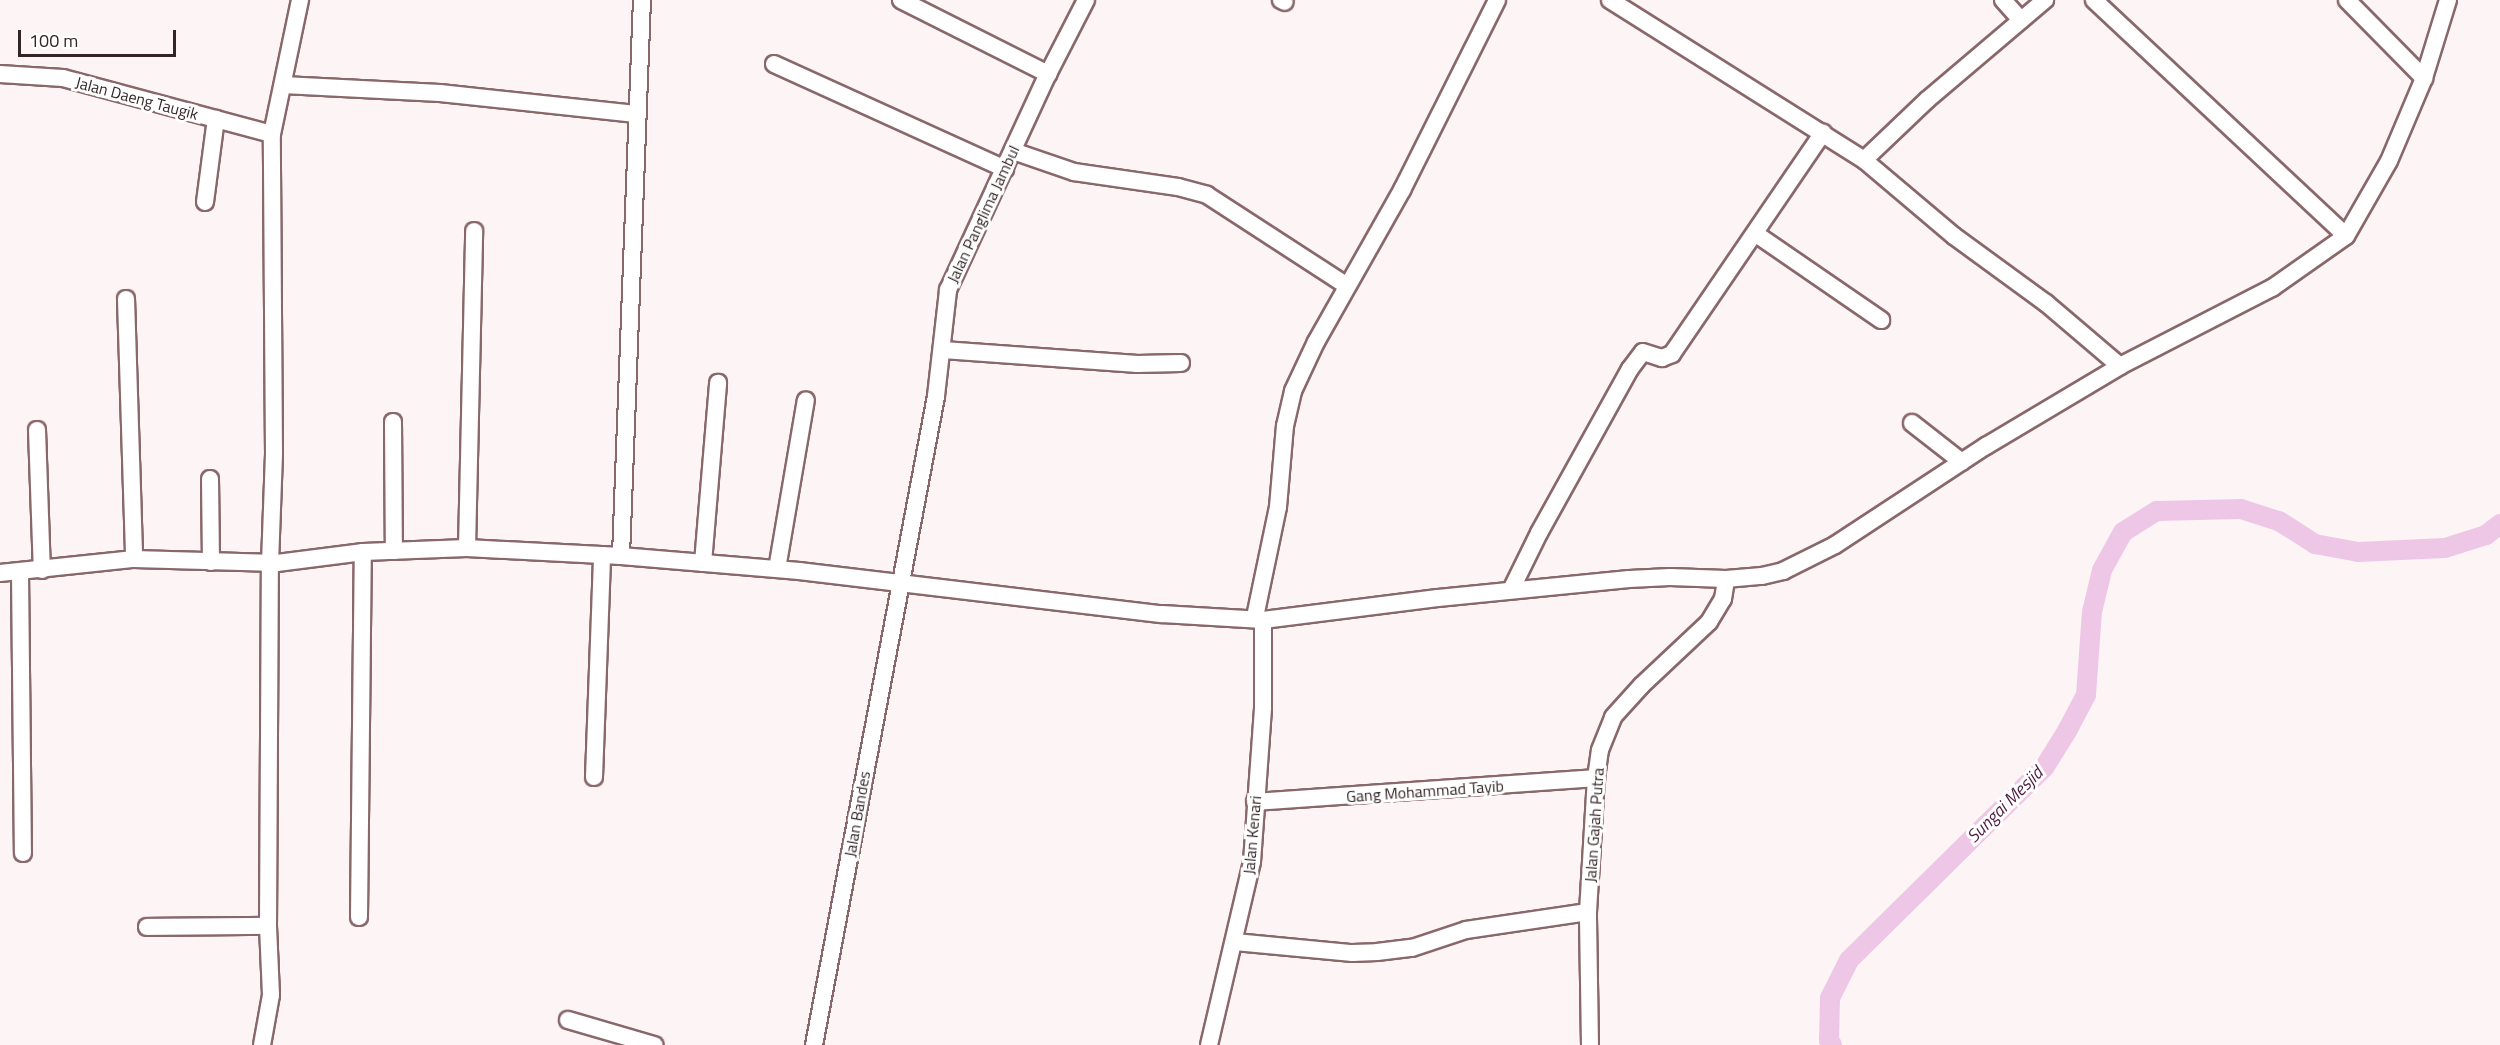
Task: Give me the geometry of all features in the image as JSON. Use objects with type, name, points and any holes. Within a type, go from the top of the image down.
[{"type":"street","points":[[262,1045],[271,1005],[268,926],[279,562],[274,453],[272,134],[300,0]]},
{"type":"street","points":[[621,556],[642,0]]},
{"type":"street","points":[[901,0],[1048,74]]},
{"type":"street","name":"Jalan Panglima Jambul","points":[[900,583],[943,350],[948,290],[1048,74],[1086,0]]},
{"type":"street","name":"Jalan Kenari","points":[[1209,1045],[1252,862],[1263,706],[1259,619],[1278,507],[1289,406],[1305,363],[1402,190],[1497,0]]},
{"type":"street","points":[[1610,0],[1864,160],[1954,236],[2046,303],[2120,366]]},
{"type":"street","points":[[2003,0],[2021,20]]},
{"type":"street","points":[[1864,160],[1927,100],[2044,0]]},
{"type":"street","points":[[2094,0],[2346,236]]},
{"type":"street","points":[[2347,0],[2424,78]]},
{"type":"street","points":[[0,573],[20,573],[134,559],[279,562],[363,552],[467,548],[621,556],[777,569],[1162,614],[1259,619],[1511,590],[1670,577],[1726,579],[1783,571],[1834,544],[1962,462],[2120,366],[2272,288],[2346,236],[2389,161],[2424,78],[2448,0]]},
{"type":"street","points":[[774,64],[1005,169]]},
{"type":"street","name":"Jalan Daeng Taugik","points":[[0,74],[63,78],[272,134]]},
{"type":"street","points":[[283,85],[440,93],[636,114]]},
{"type":"street","points":[[205,202],[216,120]]},
{"type":"street","points":[[1511,590],[1539,533],[1630,369],[1643,352],[1662,358],[1672,354],[1823,133]]},
{"type":"street","points":[[1013,152],[1074,172],[1178,187],[1208,195],[1347,286]]},
{"type":"street","points":[[467,548],[474,231]]},
{"type":"street","points":[[1756,234],[1881,320]]},
{"type":"street","points":[[126,299],[134,559]]},
{"type":"street","points":[[943,350],[1137,364],[1181,363]]},
{"type":"street","points":[[703,563],[718,383]]},
{"type":"street","points":[[777,569],[806,400]]},
{"type":"street","points":[[393,422],[394,551]]},
{"type":"street","points":[[1912,423],[1962,462]]},
{"type":"street","points":[[37,430],[42,570]]},
{"type":"street","points":[[210,479],[211,562]]},
{"type":"street","points":[[359,917],[363,552]]},
{"type":"street","points":[[594,777],[602,555]]},
{"type":"street","points":[[20,573],[23,853]]},
{"type":"street","name":"Jalan Gajah Putra","points":[[1590,1045],[1588,912],[1596,778],[1600,750],[1613,717],[1709,622],[1723,599],[1726,579]]},
{"type":"street","name":"Jalan Bandes","points":[[814,1045],[900,583]]},
{"type":"street","name":"Gang Mohammad Tayib","points":[[1255,802],[1596,778]]},
{"type":"street","points":[[1235,942],[1358,953],[1377,952],[1412,948],[1466,930],[1588,912]]},
{"type":"street","points":[[147,927],[268,926]]},
{"type":"street","points":[[568,1020],[654,1045]]},
{"type":"waterway","name":"Sungai Mesjid","points":[[1832,1045],[1829,1040],[1830,998],[1849,960],[2044,768],[2067,731],[2086,695],[2092,612],[2102,570],[2123,532],[2157,511],[2241,509],[2279,521],[2315,544],[2358,552],[2445,548],[2486,535],[2500,524]]}]
